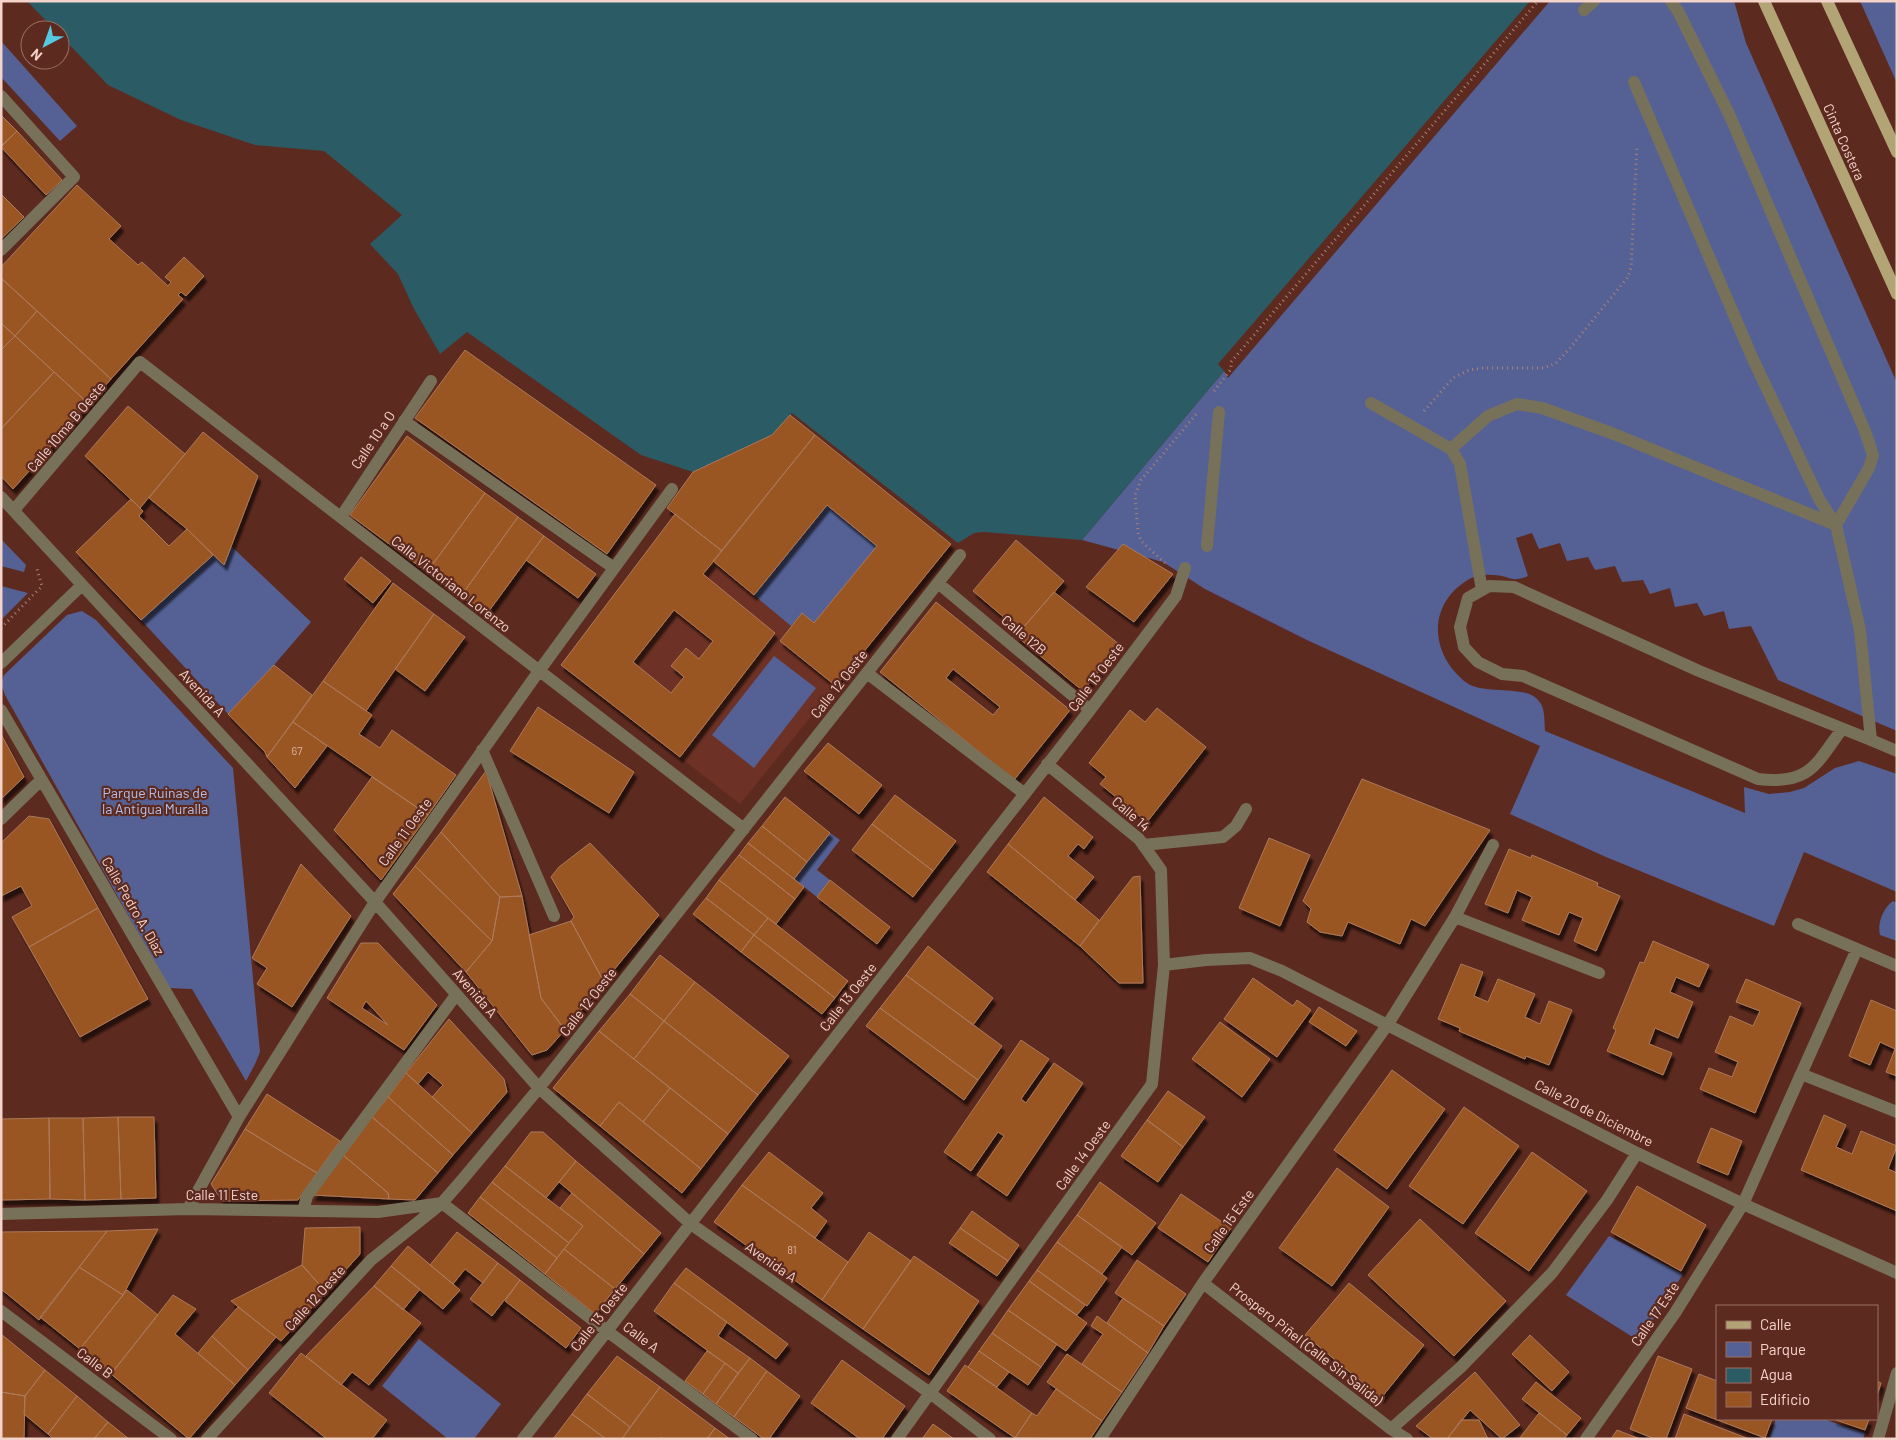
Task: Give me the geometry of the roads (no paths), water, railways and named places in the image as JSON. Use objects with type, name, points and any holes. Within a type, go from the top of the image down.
[{"type":"main road","name":"Cinta Costera","points":[[1764,1],[1897,294]]},
{"type":"main road","points":[[1827,1],[1897,152]]},
{"type":"street","points":[[1584,10],[1594,1]]},
{"type":"street","points":[[1671,1],[1678,11],[1729,114],[1861,422],[1873,455],[1870,468],[1836,525]]},
{"type":"street","points":[[1634,82],[1752,357],[1819,499],[1836,525],[1860,630],[1871,740]]},
{"type":"street","points":[[1,96],[74,177],[1,250]]},
{"type":"street","name":"Calle 10ma B Oeste","points":[[14,510],[140,362]]},
{"type":"street","name":"Calle Victoriano Lorenzo","points":[[140,362],[744,829]]},
{"type":"street","name":"Calle 10 a O","points":[[341,517],[431,381]]},
{"type":"street","points":[[1371,403],[1451,449],[1460,464],[1482,590]]},
{"type":"street","points":[[1451,449],[1488,416],[1517,404],[1542,408],[1614,434],[1836,525]]},
{"type":"street","points":[[1206,546],[1219,412]]},
{"type":"street","points":[[404,421],[614,568]]},
{"type":"street","name":"Calle 11 Oeste","points":[[188,1210],[239,1117],[375,902],[482,750],[672,489]]},
{"type":"street","name":"Avenida A","points":[[1,497],[375,902],[539,1088],[691,1224],[930,1393],[990,1439]]},
{"type":"street","name":"Calle 12 Oeste","points":[[207,1439],[371,1260],[442,1203],[539,1088],[960,555]]},
{"type":"street","name":"Calle 13 Oeste","points":[[523,1439],[1090,710],[1176,596],[1184,572]]},
{"type":"street","name":"Calle 12B","points":[[938,583],[1090,710]]},
{"type":"street","points":[[1,663],[82,584]]},
{"type":"street","points":[[1842,729],[1814,767],[1797,778],[1779,781],[1758,779],[1523,676],[1502,674],[1478,662],[1464,647],[1460,627],[1468,598],[1489,586],[1514,587],[1700,671],[1897,751]]},
{"type":"street","points":[[867,673],[1025,794]]},
{"type":"street","name":"Calle Pedro A. Díaz","points":[[1,710],[239,1117]]},
{"type":"street","points":[[482,750],[554,916]]},
{"type":"street","name":"Calle 14","points":[[1048,764],[1139,839],[1161,870],[1164,965]]},
{"type":"street","points":[[1,819],[41,780]]},
{"type":"street","points":[[1143,845],[1223,837],[1236,826],[1246,810]]},
{"type":"street","name":"Calle 15 Este","points":[[1100,1439],[1203,1283],[1388,1024],[1455,917],[1493,845]]},
{"type":"street","points":[[1455,917],[1598,973]]},
{"type":"street","points":[[1798,924],[1897,966]]},
{"type":"street","name":"Calle 17 Este","points":[[1586,1439],[1676,1313],[1743,1204],[1858,949]]},
{"type":"street","name":"Calle 20 de Diciembre","points":[[1164,965],[1206,960],[1250,958],[1282,971],[1638,1153],[1743,1204],[1897,1273]]},
{"type":"street","name":"Calle 14 Oeste","points":[[897,1439],[1152,1084],[1164,965]]},
{"type":"street","points":[[303,1211],[307,1196],[456,995]]},
{"type":"street","points":[[1802,1074],[1897,1112]]},
{"type":"street","points":[[1391,1429],[1461,1367],[1552,1273],[1607,1200],[1638,1153]]},
{"type":"street","name":"Calle 11 Este","points":[[1,1214],[188,1210],[378,1212],[442,1203]]},
{"type":"street","name":"Calle A","points":[[442,1203],[752,1439]]},
{"type":"street","name":"Prospero Piñel (Calle Sin Salida)","points":[[1203,1283],[1391,1429],[1407,1439]]},
{"type":"street","name":"Calle B","points":[[1,1311],[172,1439]]},
{"type":"street","points":[[1878,1439],[1897,1373]]},
{"type":"water","points":[[27,1],[1530,1],[1218,364],[1224,371],[1082,540],[983,532],[974,533],[958,543],[792,413],[772,435],[693,472],[641,455],[467,332],[440,354],[413,307],[398,274],[370,244],[402,215],[324,151],[255,145],[181,120],[108,85],[70,45],[70,20],[45,20]]},
{"type":"park label","name":"Parque Ruinas de la Antigua Muralla","points":[[155,802]]}]
